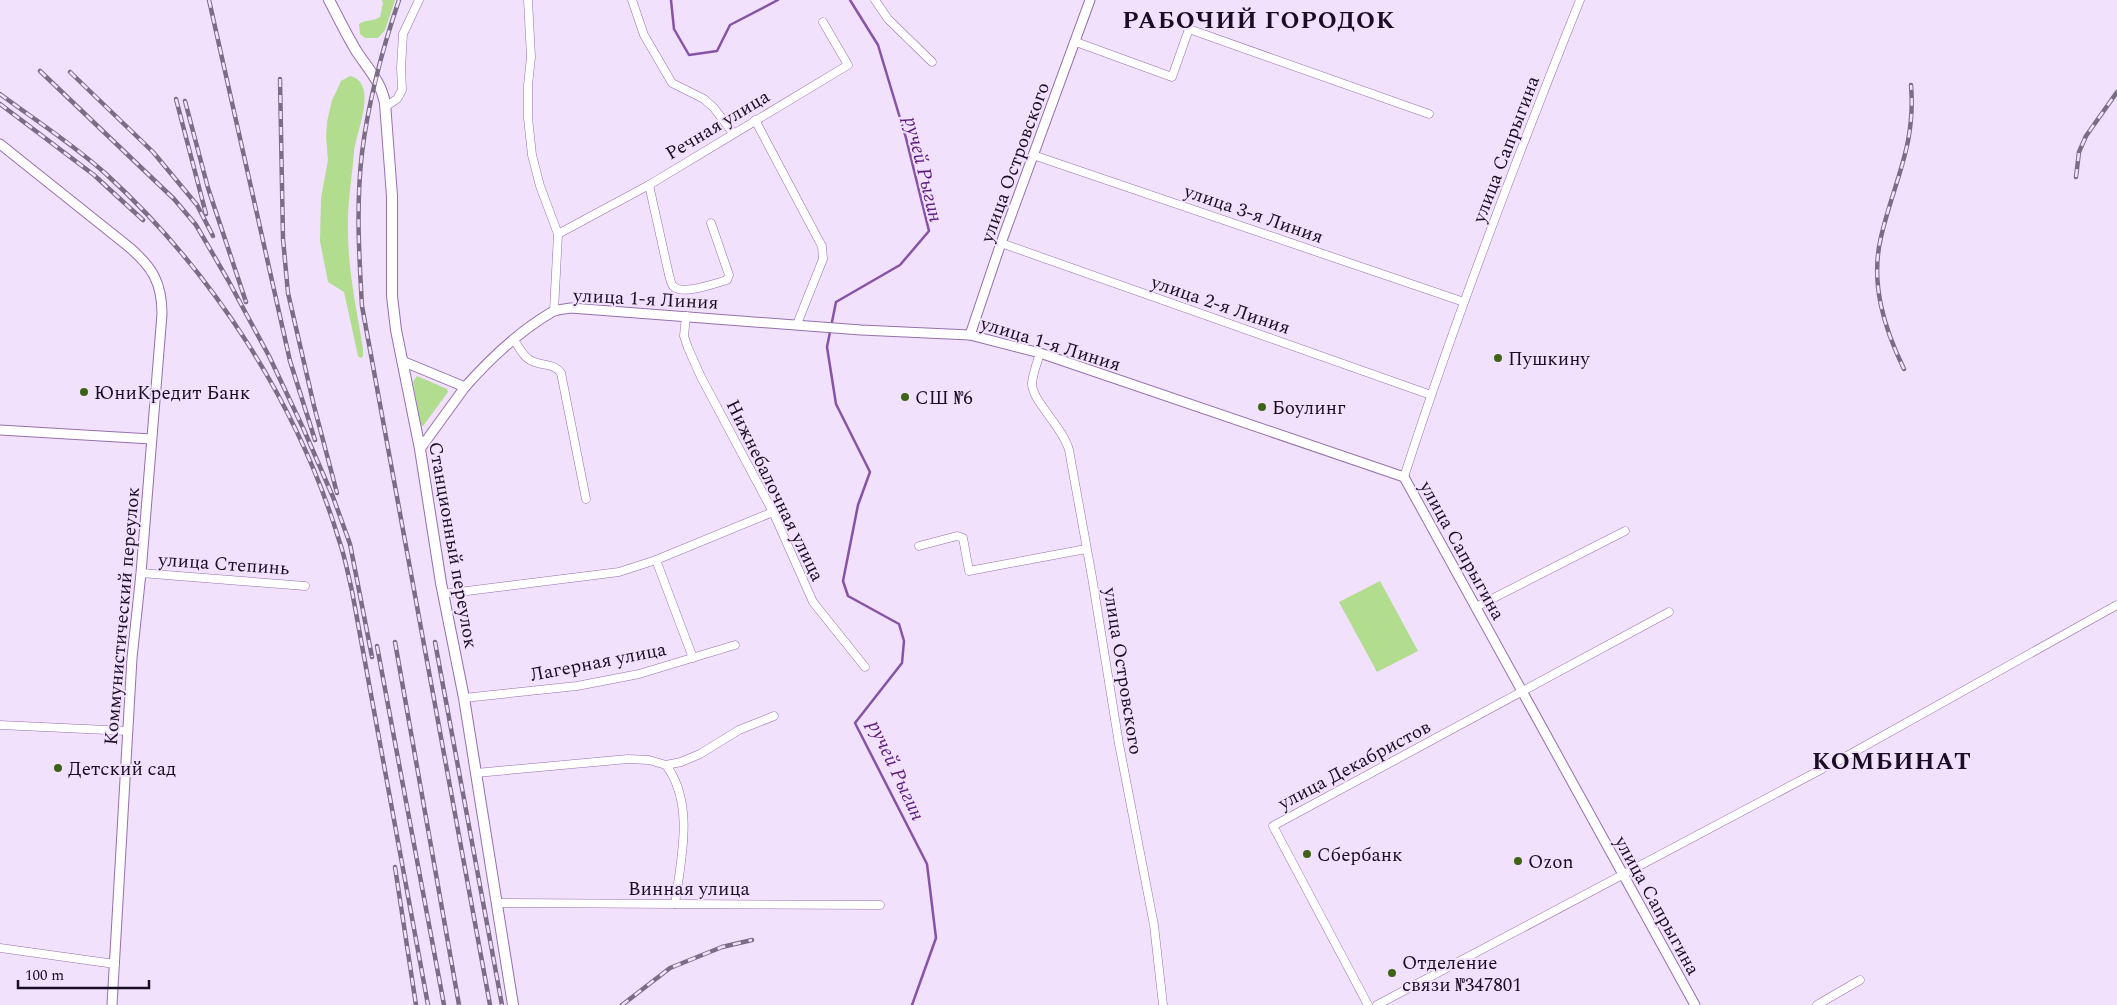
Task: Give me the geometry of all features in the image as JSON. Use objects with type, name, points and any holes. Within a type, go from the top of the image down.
[{"type":"main road","name":"Станционный переулок","points":[[329,0],[356,51],[382,89],[392,196],[392,296],[402,361],[420,449],[443,594],[464,698],[513,1005]]},
{"type":"street","points":[[385,107],[397,99],[402,90],[403,34],[418,0]]},
{"type":"street","points":[[420,449],[466,387],[487,363],[514,340],[554,311],[558,234],[540,186],[532,155],[528,118],[528,85],[531,57],[528,0]]},
{"type":"street","points":[[632,0],[644,35],[672,83],[704,98],[733,133]]},
{"type":"street","points":[[875,0],[888,19],[932,62]]},
{"type":"street","name":"улица Островского","points":[[970,335],[1001,243],[1090,0]]},
{"type":"street","name":"улица Сапрыгина","points":[[1580,0],[1430,394],[1404,477],[1695,1005]]},
{"type":"street","name":"Речная улица","points":[[558,234],[649,185],[848,64],[823,22]]},
{"type":"street","points":[[1076,42],[1172,77],[1189,29],[1428,114]]},
{"type":"street","points":[[755,120],[817,236],[823,252],[823,259],[797,324]]},
{"type":"street","name":"Коммунистический переулок","points":[[0,144],[129,246],[148,266],[161,290],[162,314],[141,573],[132,658],[112,1005]]},
{"type":"street","name":"улица 3-я Линия","points":[[1033,155],[1464,302]]},
{"type":"street","points":[[649,185],[669,275],[672,286],[677,289],[690,290],[727,280],[729,275],[711,223]]},
{"type":"street","name":"улица 2-я Линия","points":[[1001,243],[1430,394]]},
{"type":"street","name":"улица 1-я Линия","points":[[554,311],[571,308],[861,330],[970,335],[1040,353],[1404,477]]},
{"type":"street","name":"Нижнебалочная улица","points":[[686,316],[684,336],[688,348],[773,512],[813,602],[865,667]]},
{"type":"street","points":[[514,340],[532,362],[553,366],[561,373],[586,499]]},
{"type":"street","name":"улица Островского","points":[[1040,353],[1032,390],[1067,442],[1119,744],[1154,925],[1163,1005]]},
{"type":"street","points":[[402,361],[466,387]]},
{"type":"street","points":[[0,430],[151,439]]},
{"type":"street","points":[[443,594],[619,572],[656,560],[773,512]]},
{"type":"street","points":[[1476,607],[1626,531]]},
{"type":"street","points":[[919,546],[957,536],[963,538],[969,571],[1086,549]]},
{"type":"street","points":[[656,560],[693,658]]},
{"type":"street","name":"улица Степинь","points":[[141,573],[305,586]]},
{"type":"street","points":[[1838,761],[2117,605]]},
{"type":"street","points":[[1522,691],[1668,612]]},
{"type":"street","name":"Лагерная улица","points":[[464,698],[577,686],[640,674],[735,645]]},
{"type":"street","name":"улица Декабристов","points":[[1368,1005],[1273,826],[1522,691]]},
{"type":"street","points":[[476,773],[628,759],[649,760],[666,765],[690,759],[732,734],[774,716]]},
{"type":"street","points":[[0,724],[128,731]]},
{"type":"street","points":[[666,765],[675,780],[682,803],[682,843],[675,904]]},
{"type":"street","points":[[1377,1005],[1822,769]]},
{"type":"street","name":"Винная улица","points":[[497,903],[880,905]]},
{"type":"street","points":[[0,948],[115,964]]},
{"type":"street","points":[[1816,1005],[1860,980]]},
{"type":"green space","points":[[382,0],[395,0],[385,30],[378,38],[365,38],[360,34],[359,24],[380,17]]},
{"type":"green space","points":[[350,76],[359,80],[365,98],[354,152],[348,222],[351,276],[363,349],[363,356],[361,358],[358,356],[344,292],[328,282],[320,241],[321,198],[328,160],[327,122],[332,100],[341,81]]},
{"type":"green space","points":[[417,376],[447,389],[448,392],[423,426],[421,426],[413,382]]},
{"type":"green space","points":[[1380,581],[1418,651],[1377,672],[1339,602]]},
{"type":"waterway","name":"ручей Рыгин","points":[[671,0],[674,29],[689,55],[717,51],[730,25],[778,0]]},
{"type":"waterway","name":"ручей Рыгин","points":[[850,0],[878,45],[906,138],[929,231],[900,265],[836,302],[827,347],[836,404],[870,472],[858,505],[843,581],[848,596],[899,624],[904,641],[902,663],[855,723],[927,864],[936,938],[912,1005]]},
{"type":"tunnel","points":[[1822,769],[1838,761]]},
{"type":"railway","points":[[209,0],[290,361],[315,440]]},
{"type":"railway","points":[[399,0],[377,76],[362,153],[359,210],[362,306],[490,1005]]},
{"type":"railway","points":[[40,71],[174,199],[196,225],[228,280],[269,356],[333,497],[350,544],[372,657]]},
{"type":"railway","points":[[70,72],[153,152],[197,205],[213,236]]},
{"type":"railway","points":[[280,79],[283,239],[288,293],[314,406],[337,493]]},
{"type":"railway","points":[[1904,369],[1890,338],[1885,321],[1878,288],[1877,271],[1881,237],[1907,145],[1912,107],[1911,85]]},
{"type":"railway","points":[[2076,177],[2079,152],[2086,136],[2117,92]]},
{"type":"railway","points":[[0,94],[94,163],[145,212],[181,253],[215,296],[246,342],[275,389],[300,438],[321,489],[348,572],[428,1005]]},
{"type":"railway","points":[[176,99],[206,214]]},
{"type":"railway","points":[[185,101],[208,188],[246,302]]},
{"type":"railway","points":[[0,104],[94,175],[143,220]]},
{"type":"railway","points":[[395,642],[459,1005]]},
{"type":"railway","points":[[435,642],[502,1005]]},
{"type":"railway","points":[[377,646],[444,1005]]},
{"type":"railway","points":[[395,867],[416,1005]]},
{"type":"railway","points":[[622,1005],[670,968],[722,947],[752,940]]},
{"type":"place","name":"Пушкину","points":[[1498,358]]},
{"type":"place","name":"ЮниКредит Банк","points":[[84,392]]},
{"type":"place","name":"СШ №6","points":[[905,397]]},
{"type":"place","name":"Боулинг","points":[[1262,407]]},
{"type":"place","name":"Детский сад","points":[[58,768]]},
{"type":"place","name":"Сбербанк","points":[[1307,854]]},
{"type":"place","name":"Ozon","points":[[1518,861]]},
{"type":"place","name":"Отделение связи №347801","points":[[1392,973]]},
{"type":"district","name":"РАБОЧИЙ ГОРОДОК","points":[[1259,20]]},
{"type":"district","name":"КОМБИНАТ","points":[[1892,761]]}]
